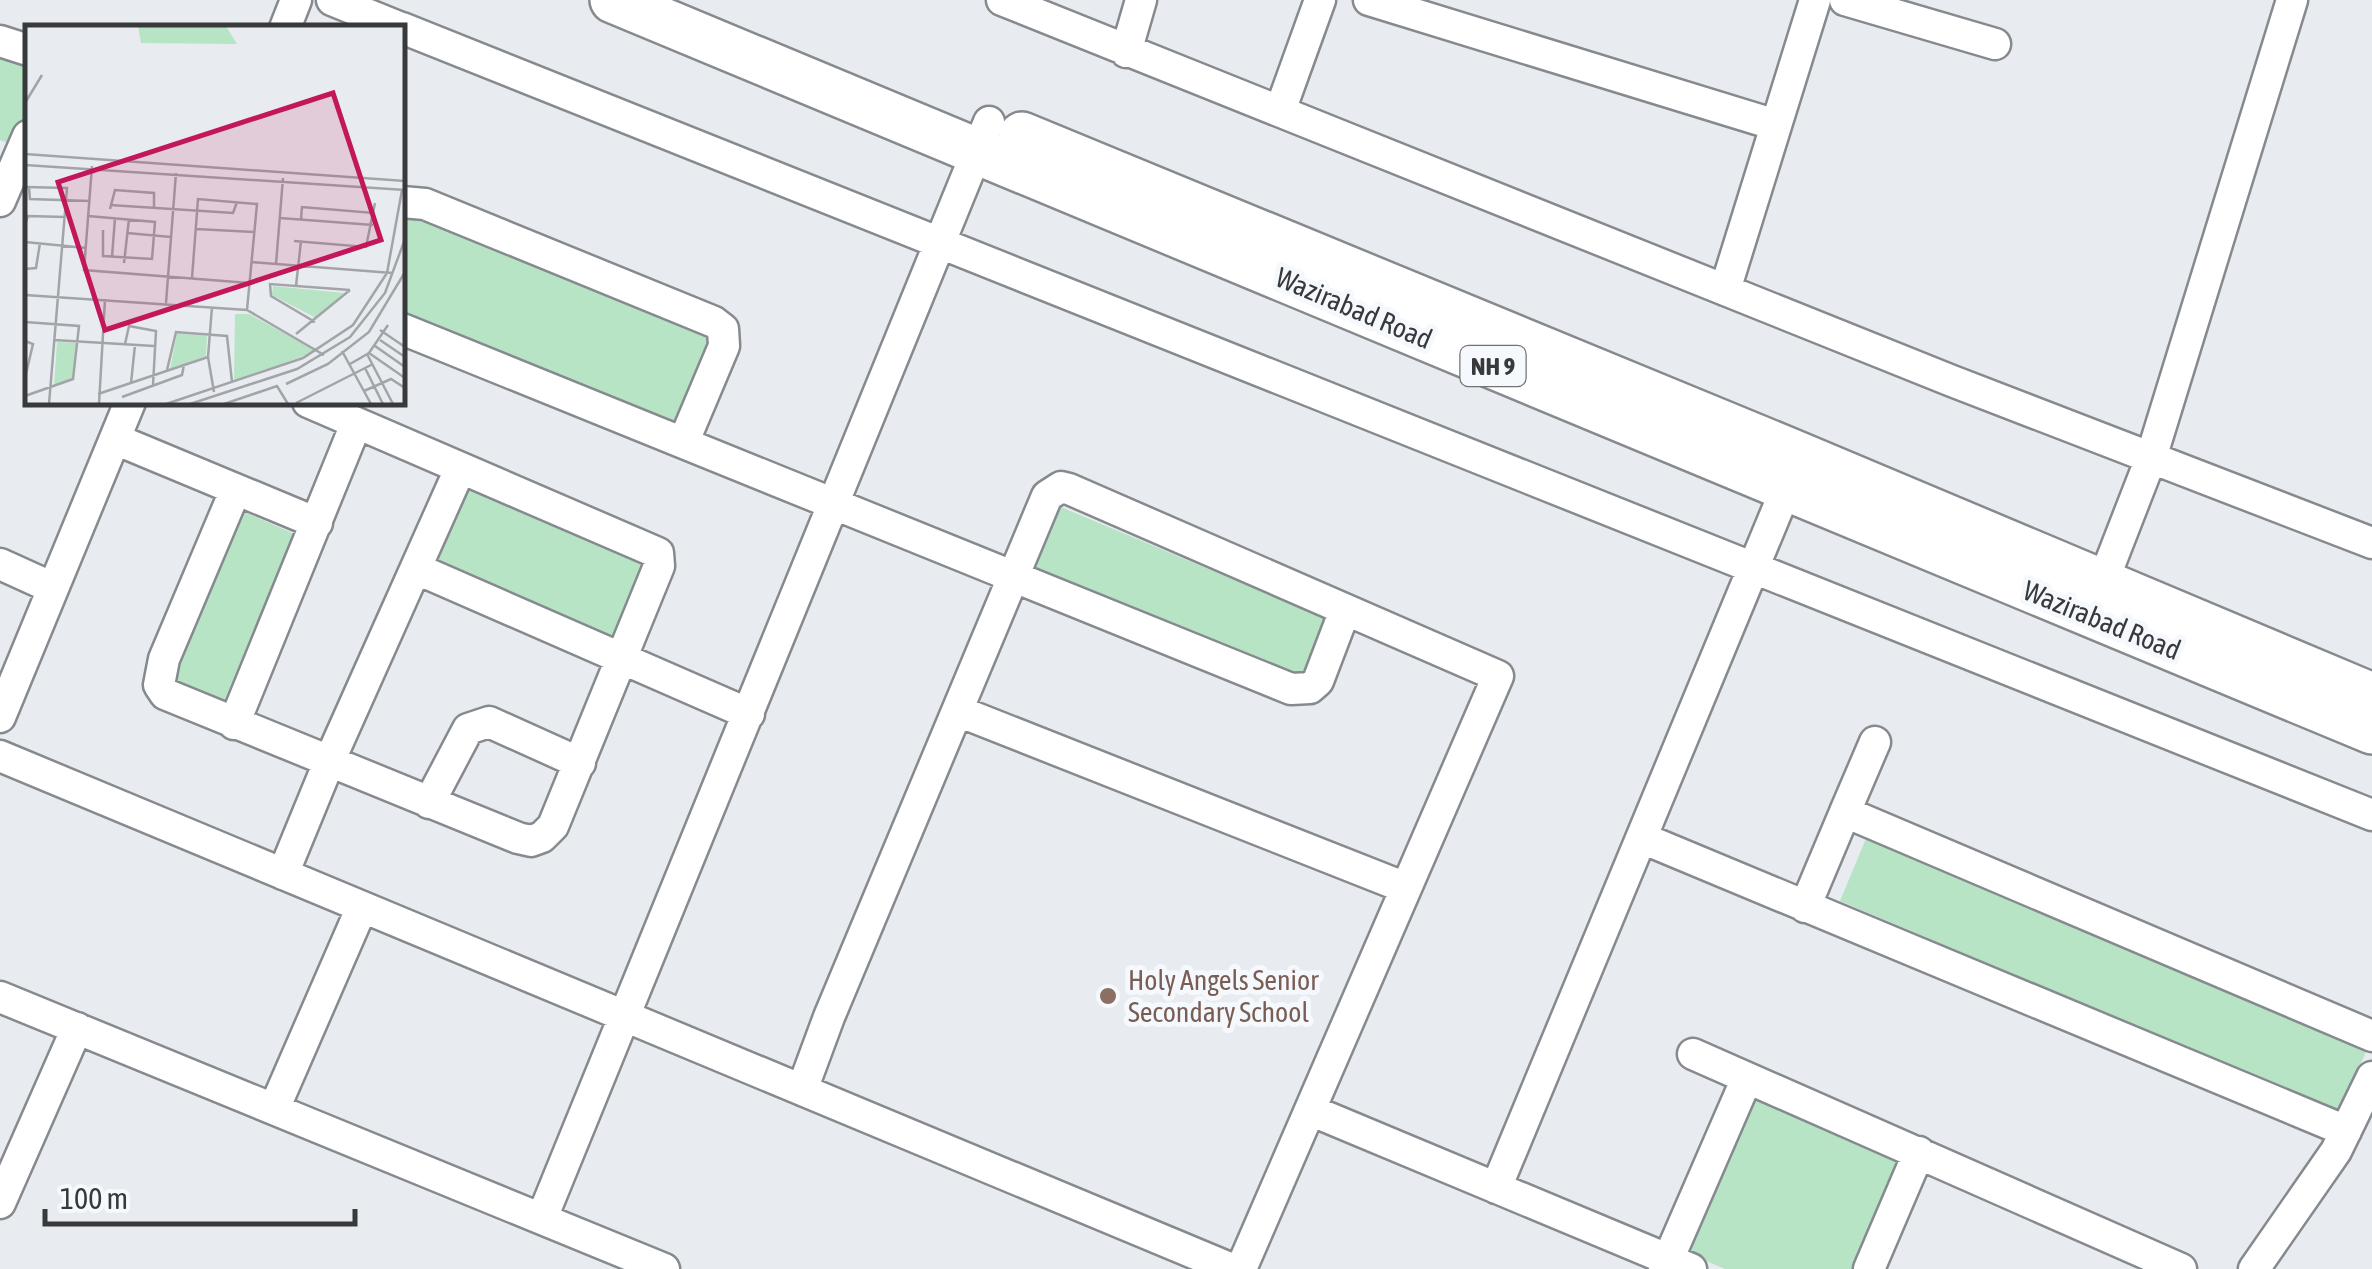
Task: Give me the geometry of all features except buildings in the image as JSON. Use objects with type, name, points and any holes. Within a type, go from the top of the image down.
[{"type":"highway","name":"Wazirabad Road","points":[[613,0],[984,136],[1800,455],[2372,696]]},
{"type":"highway","name":"Wazirabad Road","points":[[691,0],[984,136],[1786,490],[2372,731]]},
{"type":"street","points":[[285,25],[296,0]]},
{"type":"street","points":[[332,0],[394,25]]},
{"type":"street","points":[[1002,0],[2372,543]]},
{"type":"street","points":[[1126,52],[1141,0]]},
{"type":"street","points":[[1280,111],[1320,0]]},
{"type":"street","points":[[1369,0],[1463,14],[1776,126]]},
{"type":"street","points":[[1726,290],[1815,0]]},
{"type":"street","points":[[1845,0],[1995,44]]},
{"type":"street","points":[[2102,584],[2151,458],[2292,0]]},
{"type":"street","points":[[405,29],[2372,815]]},
{"type":"street","points":[[0,41],[25,49]]},
{"type":"street","points":[[542,1218],[984,136]]},
{"type":"street","points":[[0,201],[18,152]]},
{"type":"street","points":[[405,202],[426,204],[714,322],[722,329],[724,346],[684,441]]},
{"type":"street","points":[[405,330],[1291,689],[1310,688],[1318,682],[1345,610]]},
{"type":"street","points":[[0,716],[129,405]]},
{"type":"street","points":[[235,490],[164,659],[159,685],[172,699],[429,803],[530,841],[542,838],[553,826],[580,763],[660,566],[658,553],[316,405]]},
{"type":"street","points":[[234,724],[356,424]]},
{"type":"street","points":[[115,438],[318,522]]},
{"type":"street","points":[[283,874],[328,762],[460,469]]},
{"type":"street","points":[[802,1090],[1011,578],[1048,496],[1062,487],[1498,676],[1241,1269]]},
{"type":"street","points":[[1496,1188],[1786,490]]},
{"type":"street","points":[[0,564],[53,588]]},
{"type":"street","points":[[417,570],[749,714]]},
{"type":"street","points":[[958,711],[1406,888]]},
{"type":"street","points":[[429,803],[468,728],[479,723],[489,722],[580,763]]},
{"type":"street","points":[[1804,908],[1875,742]]},
{"type":"street","points":[[0,756],[1232,1269]]},
{"type":"street","points":[[1845,812],[2372,1036]]},
{"type":"street","points":[[1642,838],[2346,1131]]},
{"type":"street","points":[[274,1109],[362,907]]},
{"type":"street","points":[[0,997],[664,1269]]},
{"type":"street","points":[[0,1203],[78,1028]]},
{"type":"street","points":[[1693,1054],[2181,1269]]},
{"type":"street","points":[[2254,1269],[2346,1131],[2372,1077]]},
{"type":"street","points":[[1310,1110],[1675,1266],[1747,1078]]},
{"type":"street","points":[[1868,1269],[1919,1152]]},
{"type":"green space","points":[[0,55],[25,63],[25,147],[0,140]]},
{"type":"green space","points":[[407,211],[721,341],[685,429],[405,314]]},
{"type":"green space","points":[[471,483],[660,564],[624,648],[435,567]]},
{"type":"green space","points":[[1061,507],[1337,623],[1310,687],[1034,572]]},
{"type":"green space","points":[[240,510],[306,539],[232,710],[165,681]]},
{"type":"green space","points":[[1867,836],[2368,1047],[2340,1112],[1840,901]]},
{"type":"green space","points":[[1752,1094],[1901,1159],[1852,1269],[1725,1269],[1683,1251]]},
{"type":"place","name":"Holy Angels Senior Secondary School","points":[[1108,996]]}]
